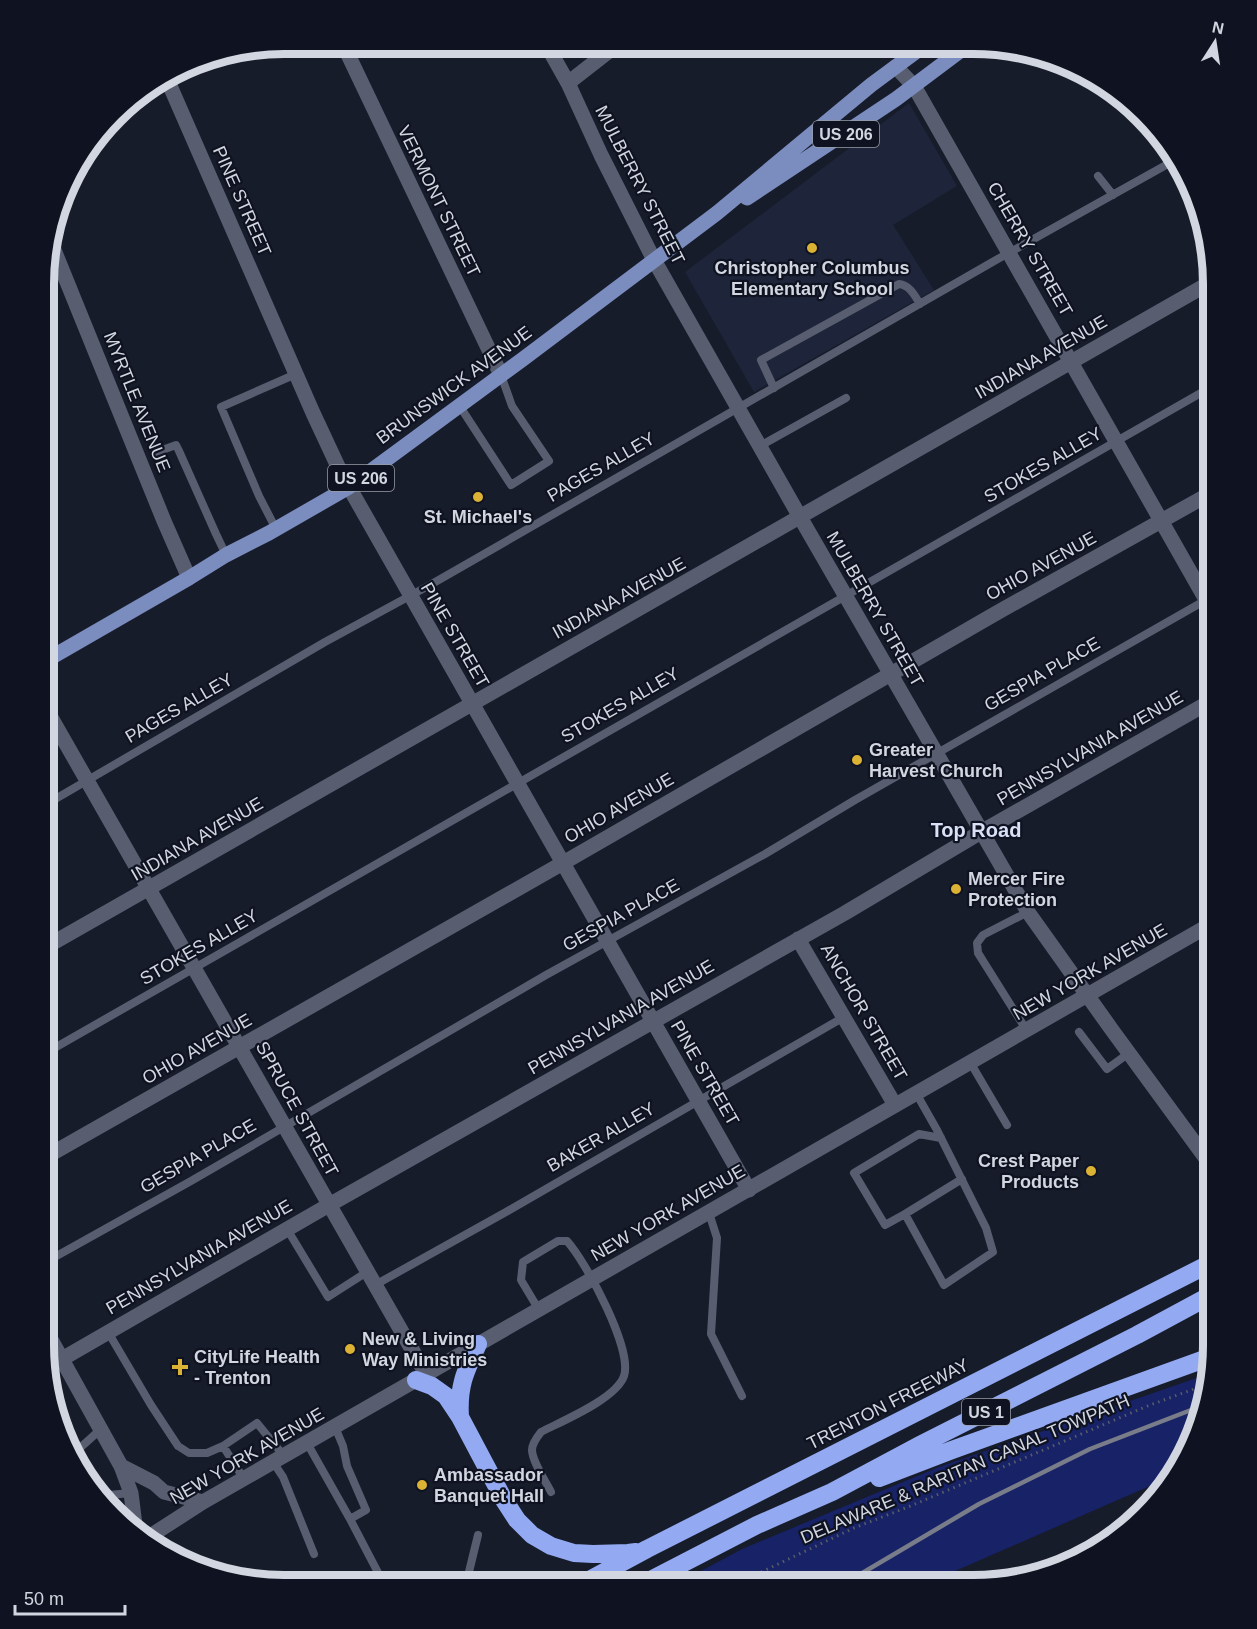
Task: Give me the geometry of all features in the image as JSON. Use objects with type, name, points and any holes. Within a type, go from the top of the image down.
[{"type":"highway","name":"TRENTON FREEWAY","points":[[599,1575],[1203,1267]]},
{"type":"highway","name":"US 1","points":[[661,1575],[757,1526],[832,1492],[1203,1299]]},
{"type":"highway","points":[[460,1417],[461,1384],[478,1344]]},
{"type":"highway","points":[[757,1526],[952,1450],[1203,1360]]},
{"type":"highway","points":[[421,1377],[446,1396],[460,1417],[504,1500],[517,1520],[532,1535],[550,1546],[574,1553],[628,1554],[647,1549]]},
{"type":"main road","name":"BRUNSWICK AVENUE","points":[[54,656],[226,555],[349,487],[717,213],[913,54]]},
{"type":"main road","name":"BRUNSWICK AVENUE","points":[[717,213],[754,194],[843,136],[956,54]]},
{"type":"street","name":"VERMONT STREET","points":[[348,54],[501,375]]},
{"type":"street","name":"MULBERRY STREET","points":[[552,54],[568,82],[600,155],[654,260],[1028,912],[1203,1153]]},
{"type":"street","points":[[568,82],[606,54]]},
{"type":"street","name":"CHERRY STREET","points":[[896,67],[914,86],[1203,590]]},
{"type":"street","name":"PINE STREET","points":[[170,85],[296,374],[349,487],[750,1190]]},
{"type":"street","name":"MYRTLE AVENUE","points":[[56,255],[189,578]]},
{"type":"street","name":"INDIANA AVENUE","points":[[54,942],[1203,287]]},
{"type":"street","name":"OHIO AVENUE","points":[[54,1152],[1000,611],[1203,498]]},
{"type":"street","name":"PENNSYLVANIA AVENUE","points":[[55,1363],[1203,706]]},
{"type":"street","name":"SPRUCE STREET","points":[[54,723],[371,1278],[421,1377]]},
{"type":"street","name":"NEW YORK AVENUE","points":[[153,1534],[203,1502],[1203,929]]},
{"type":"street","name":"ANCHOR STREET","points":[[798,939],[895,1106]]},
{"type":"street","points":[[55,1363],[100,1429],[121,1466],[131,1493],[134,1520]]},
{"type":"street","points":[[121,1466],[154,1483],[165,1492],[203,1502]]},
{"type":"lane","name":"PAGES ALLEY","points":[[54,800],[1169,164]]},
{"type":"lane","points":[[1098,176],[1113,195]]},
{"type":"lane","points":[[774,388],[761,360],[899,284],[909,287],[920,304]]},
{"type":"lane","points":[[276,529],[259,496],[221,406],[296,374]]},
{"type":"lane","points":[[459,405],[511,485],[549,461],[512,406],[501,375]]},
{"type":"lane","name":"STOKES ALLEY","points":[[54,1047],[1203,392]]},
{"type":"lane","points":[[760,446],[846,398]]},
{"type":"lane","points":[[154,453],[176,445],[226,555]]},
{"type":"lane","name":"GESPIA PLACE","points":[[54,1257],[546,975],[755,860],[937,754],[1203,607]]},
{"type":"lane","points":[[1027,1031],[978,953],[977,943],[983,935],[1028,912]]},
{"type":"lane","name":"BAKER ALLEY","points":[[287,1229],[328,1297],[506,1212],[844,1017]]},
{"type":"lane","points":[[1079,1032],[1107,1069],[1129,1053]]},
{"type":"lane","points":[[970,1062],[1007,1125]]},
{"type":"lane","points":[[905,1214],[944,1285],[993,1252],[986,1228],[916,1093]]},
{"type":"lane","points":[[941,1138],[919,1134],[854,1173],[885,1225],[962,1179]]},
{"type":"lane","points":[[709,1213],[717,1238],[711,1334],[742,1396]]},
{"type":"lane","points":[[538,1310],[522,1280],[523,1262],[558,1241],[567,1242],[593,1278],[624,1352],[625,1364],[624,1376],[616,1388],[601,1400],[541,1432],[535,1440],[532,1450],[535,1460],[551,1492]]},
{"type":"lane","points":[[108,1332],[178,1446],[189,1453],[207,1453],[223,1446],[257,1424],[278,1459],[314,1554]]},
{"type":"lane","points":[[335,1426],[343,1446],[346,1466],[366,1510],[350,1519]]},
{"type":"lane","points":[[79,1449],[100,1429]]},
{"type":"lane","points":[[307,1443],[379,1575]]},
{"type":"lane","points":[[223,1446],[244,1479]]},
{"type":"lane","points":[[109,1495],[131,1493]]},
{"type":"lane","points":[[468,1575],[478,1535]]},
{"type":"path","name":"DELAWARE & RARITAN CANAL TOWPATH","points":[[755,1575],[854,1528],[1150,1405],[1199,1387]]},
{"type":"shaded area","name":"Christopher Columbus Elementary School","points":[[909,103],[957,186],[893,225],[934,290],[754,392],[685,272]]},
{"type":"shaded area","points":[[1201,1377],[1186,1433],[1158,1483],[946,1575],[694,1575],[742,1549],[939,1467]]},
{"type":"railway","points":[[859,1575],[979,1504],[1090,1449],[1194,1409]]},
{"type":"place","name":"Christopher Columbus Elementary School","points":[[812,248]]},
{"type":"place","name":"St. Michael's","points":[[478,497]]},
{"type":"place","name":"Greater Harvest Church","points":[[857,760]]},
{"type":"place","name":"Mercer Fire Protection","points":[[956,889]]},
{"type":"place","name":"Crest Paper Products","points":[[1091,1171]]},
{"type":"place","name":"New & Living Way Ministries","points":[[350,1349]]},
{"type":"place","name":"CityLife Health - Trenton","points":[[180,1367]]},
{"type":"place","name":"Ambassador Banquet Hall","points":[[422,1485]]},
{"type":"district","name":"Top Road","points":[[976,830]]}]
